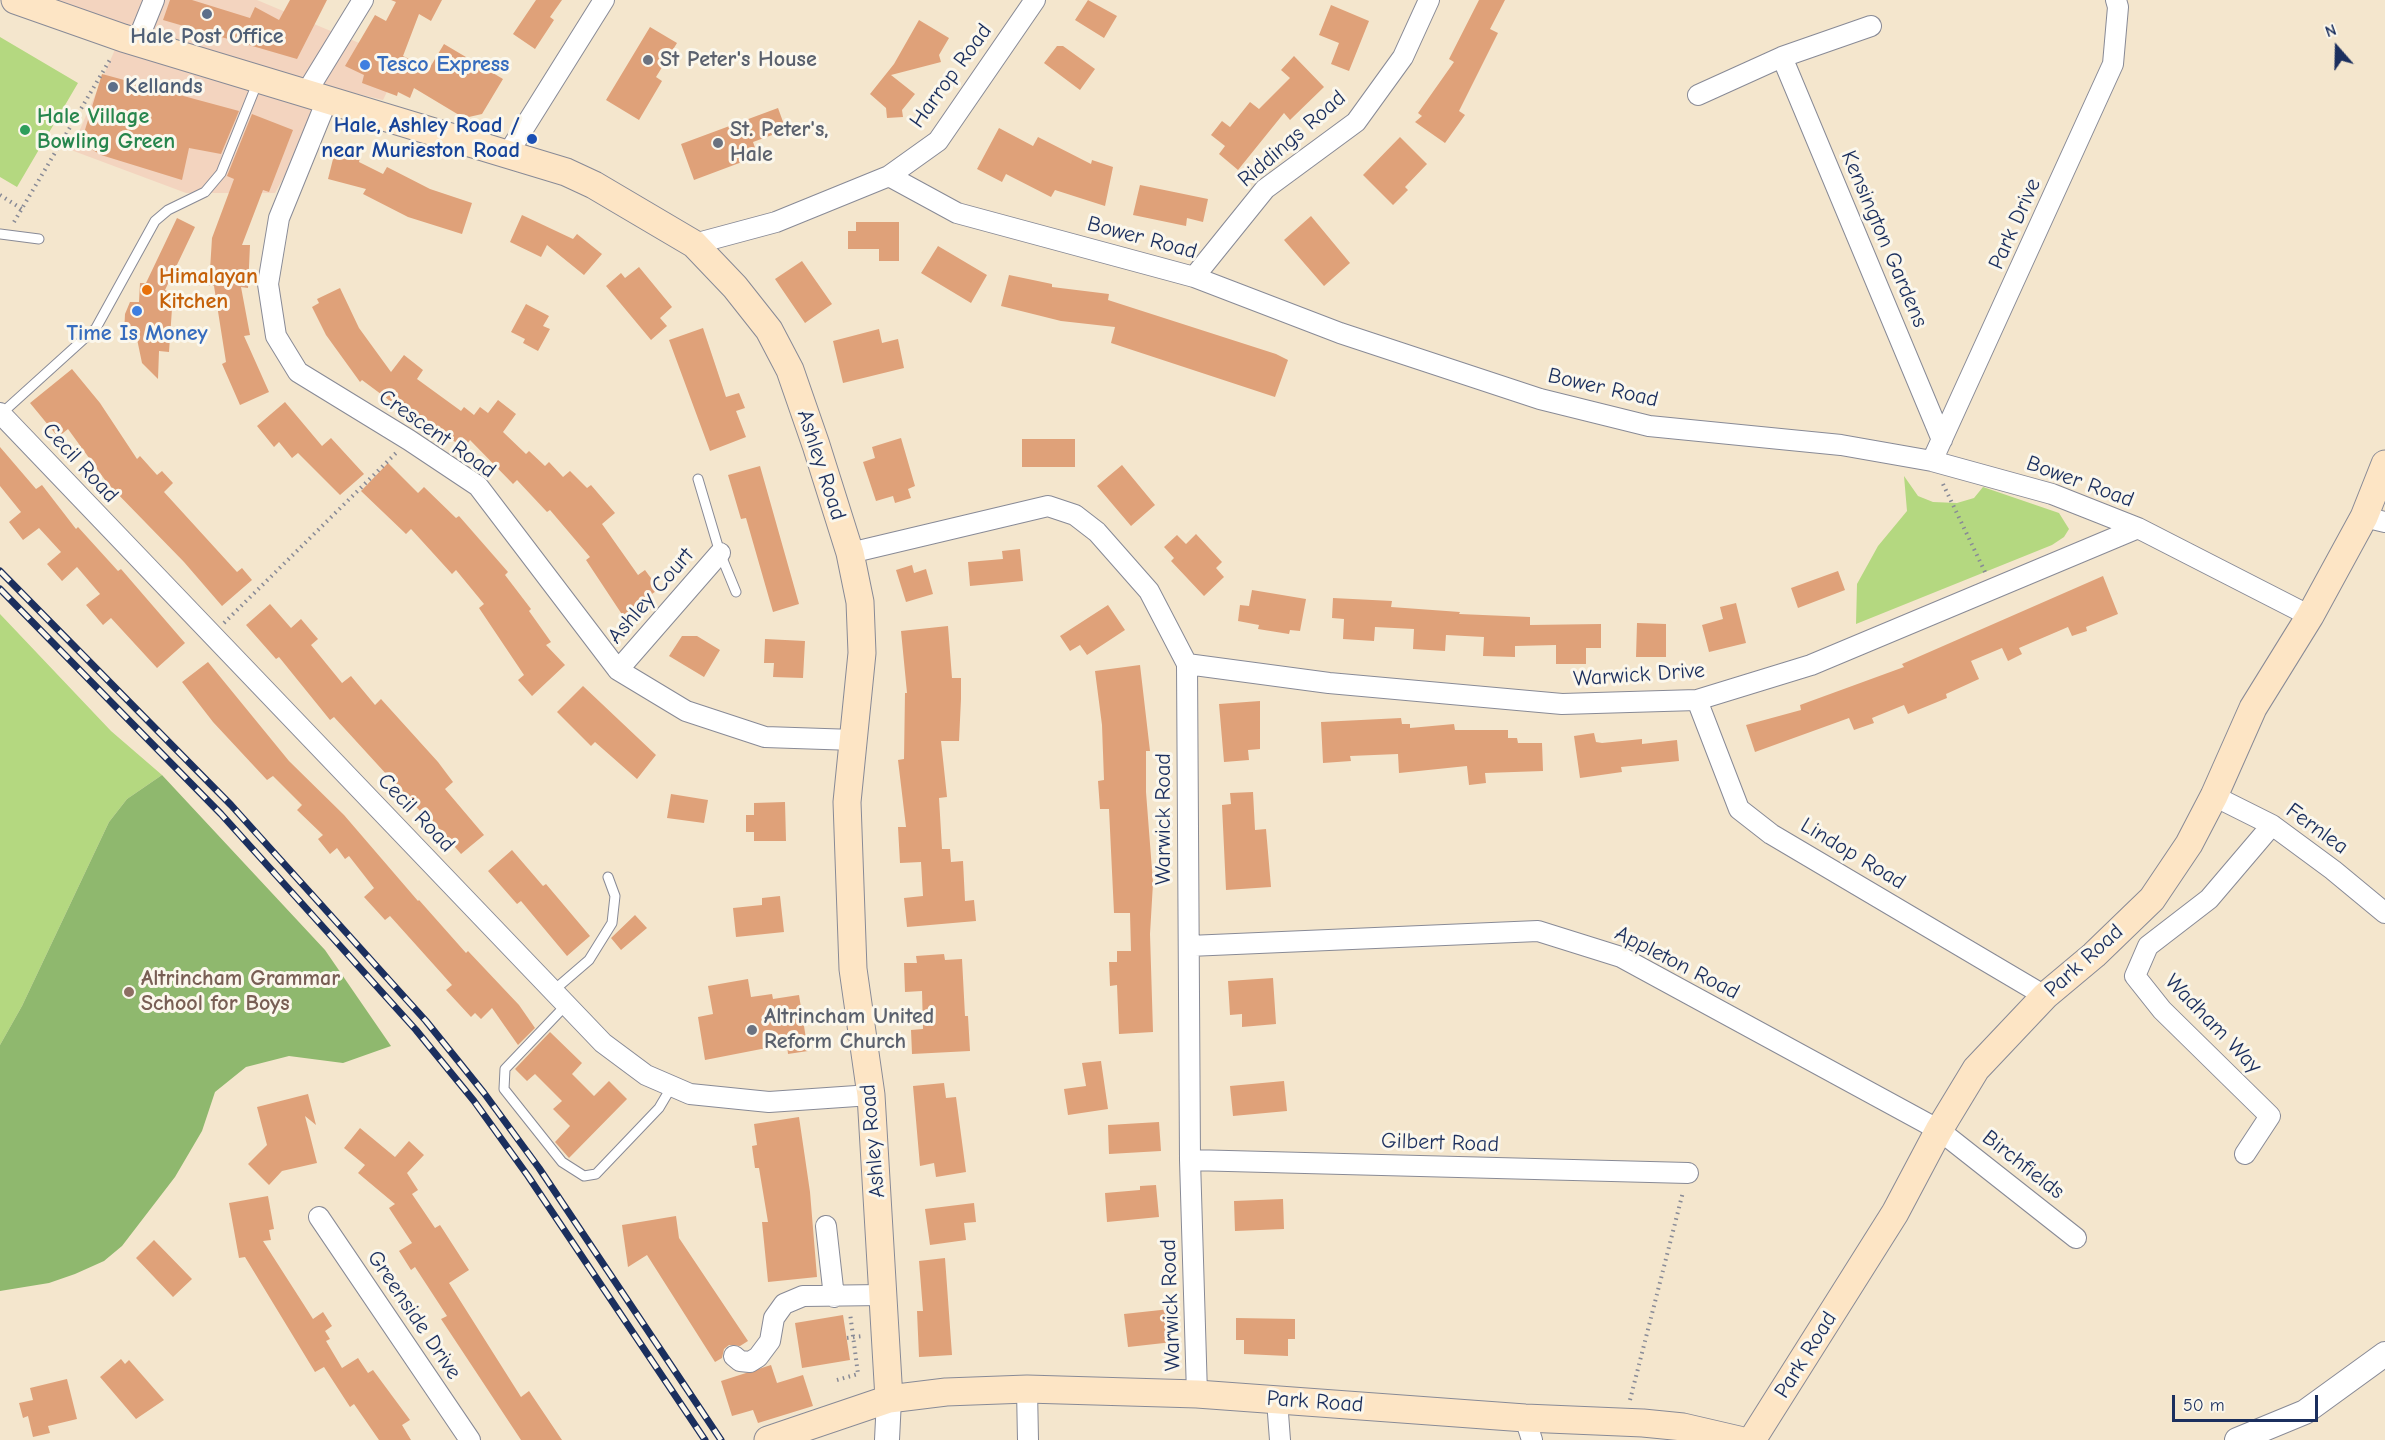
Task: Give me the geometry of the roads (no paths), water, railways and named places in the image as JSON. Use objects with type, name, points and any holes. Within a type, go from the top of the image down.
[{"type":"main road","name":"Ashley Road","points":[[15,0],[258,81],[566,172],[603,188],[694,244],[735,287],[769,330],[790,370],[850,553],[860,602],[862,653],[847,802],[854,969],[871,1095],[889,1399]]},
{"type":"main road","name":"Park Road","points":[[777,1437],[889,1399],[946,1392],[1027,1389],[1197,1394],[1277,1400],[1529,1429],[1625,1422],[1683,1427],[1739,1440],[1895,1214],[1939,1130],[1976,1069],[2045,996],[2094,955],[2152,899],[2189,844],[2214,796],[2253,708],[2310,616],[2375,520],[2385,464]]},
{"type":"street","points":[[130,40],[154,0]]},
{"type":"street","name":"Crescent Road","points":[[363,0],[317,97],[279,218],[268,284],[276,336],[298,372],[410,440],[478,486],[618,670],[686,711],[765,737],[854,741]]},
{"type":"street","points":[[507,155],[604,0]]},
{"type":"street","name":"Harrop Road","points":[[694,244],[777,222],[889,176],[938,141],[1035,0]]},
{"type":"street","name":"Riddings Road","points":[[1194,277],[1264,189],[1356,122],[1403,57],[1429,0]]},
{"type":"street","name":"Park Drive","points":[[1932,461],[2113,64],[2118,7],[2116,0]]},
{"type":"street","points":[[1698,95],[1782,57],[1871,26]]},
{"type":"street","name":"Kensington Gardens","points":[[1782,57],[1942,440]]},
{"type":"street","name":"Bower Road","points":[[889,176],[957,213],[1194,277],[1340,333],[1540,399],[1649,426],[1841,445],[1932,461],[2052,494],[2138,528],[2310,616]]},
{"type":"street","name":"Cecil Road","points":[[1,413],[211,636],[603,1043],[646,1075],[690,1094],[769,1102],[871,1095]]},
{"type":"street","name":"Warwick Road","points":[[850,553],[1048,506],[1075,515],[1096,532],[1149,591],[1187,664],[1190,1160],[1197,1394]]},
{"type":"street","name":"Warwick Drive","points":[[1187,664],[1329,683],[1562,704],[1697,700],[1811,665],[2138,528]]},
{"type":"street","name":"Ashley Court","points":[[618,670],[720,553]]},
{"type":"street","name":"Lindop Road","points":[[1697,700],[1739,809],[1771,834],[2045,996]]},
{"type":"street","name":"Fernlea","points":[[2214,796],[2272,825],[2333,870],[2385,913]]},
{"type":"street","name":"Wadham Way","points":[[2245,1154],[2270,1116],[2162,1010],[2135,976],[2148,946],[2209,899],[2272,825]]},
{"type":"street","name":"Appleton Road","points":[[1189,946],[1538,931],[1621,957],[1939,1130]]},
{"type":"street","name":"Birchfields","points":[[1939,1130],[2076,1238]]},
{"type":"street","name":"Gilbert Road","points":[[1190,1160],[1688,1173]]},
{"type":"street","name":"Greenside Drive","points":[[319,1218],[470,1440]]},
{"type":"street","points":[[826,1226],[840,1297]]},
{"type":"street","points":[[734,1356],[740,1361],[750,1362],[758,1357],[770,1341],[774,1318],[784,1304],[803,1296],[882,1295]]},
{"type":"street","points":[[2237,1440],[2267,1435],[2305,1412],[2385,1354]]},
{"type":"street","points":[[1027,1389],[1028,1440]]},
{"type":"street","name":"Ashley Road","points":[[887,1440],[889,1399]]},
{"type":"street","points":[[1277,1400],[1280,1440]]},
{"type":"lane","points":[[1,413],[35,386],[96,328],[155,221],[168,210],[205,192],[221,173],[258,81]]},
{"type":"lane","points":[[4,234],[39,239]]},
{"type":"lane","points":[[698,479],[720,553],[736,592]]},
{"type":"lane","points":[[608,877],[615,896],[612,923],[589,960],[505,1069],[504,1089],[562,1162],[584,1176],[596,1174],[659,1108],[672,1086]]},
{"type":"railway","points":[[0,571],[231,805],[426,1021],[484,1093],[539,1168],[721,1440]]},
{"type":"railway","points":[[0,589],[221,814],[416,1030],[474,1101],[528,1176],[705,1440]]},
{"type":"place","name":"Hale Post Office","points":[[207,14]]},
{"type":"place","name":"St Peter's House","points":[[648,60]]},
{"type":"place","name":"Tesco Express","points":[[365,65]]},
{"type":"place","name":"Kellands","points":[[113,87]]},
{"type":"place","name":"Hale Village Bowling Green","points":[[25,130]]},
{"type":"place","name":"Hale, Ashley Road / near Murieston Road","points":[[532,139]]},
{"type":"place","name":"St. Peter's, Hale","points":[[718,143]]},
{"type":"place","name":"Himalayan Kitchen","points":[[147,290]]},
{"type":"place","name":"Time Is Money","points":[[137,311]]},
{"type":"place","name":"Altrincham Grammar School for Boys","points":[[129,992]]},
{"type":"place","name":"Altrincham United Reform Church","points":[[752,1030]]}]
